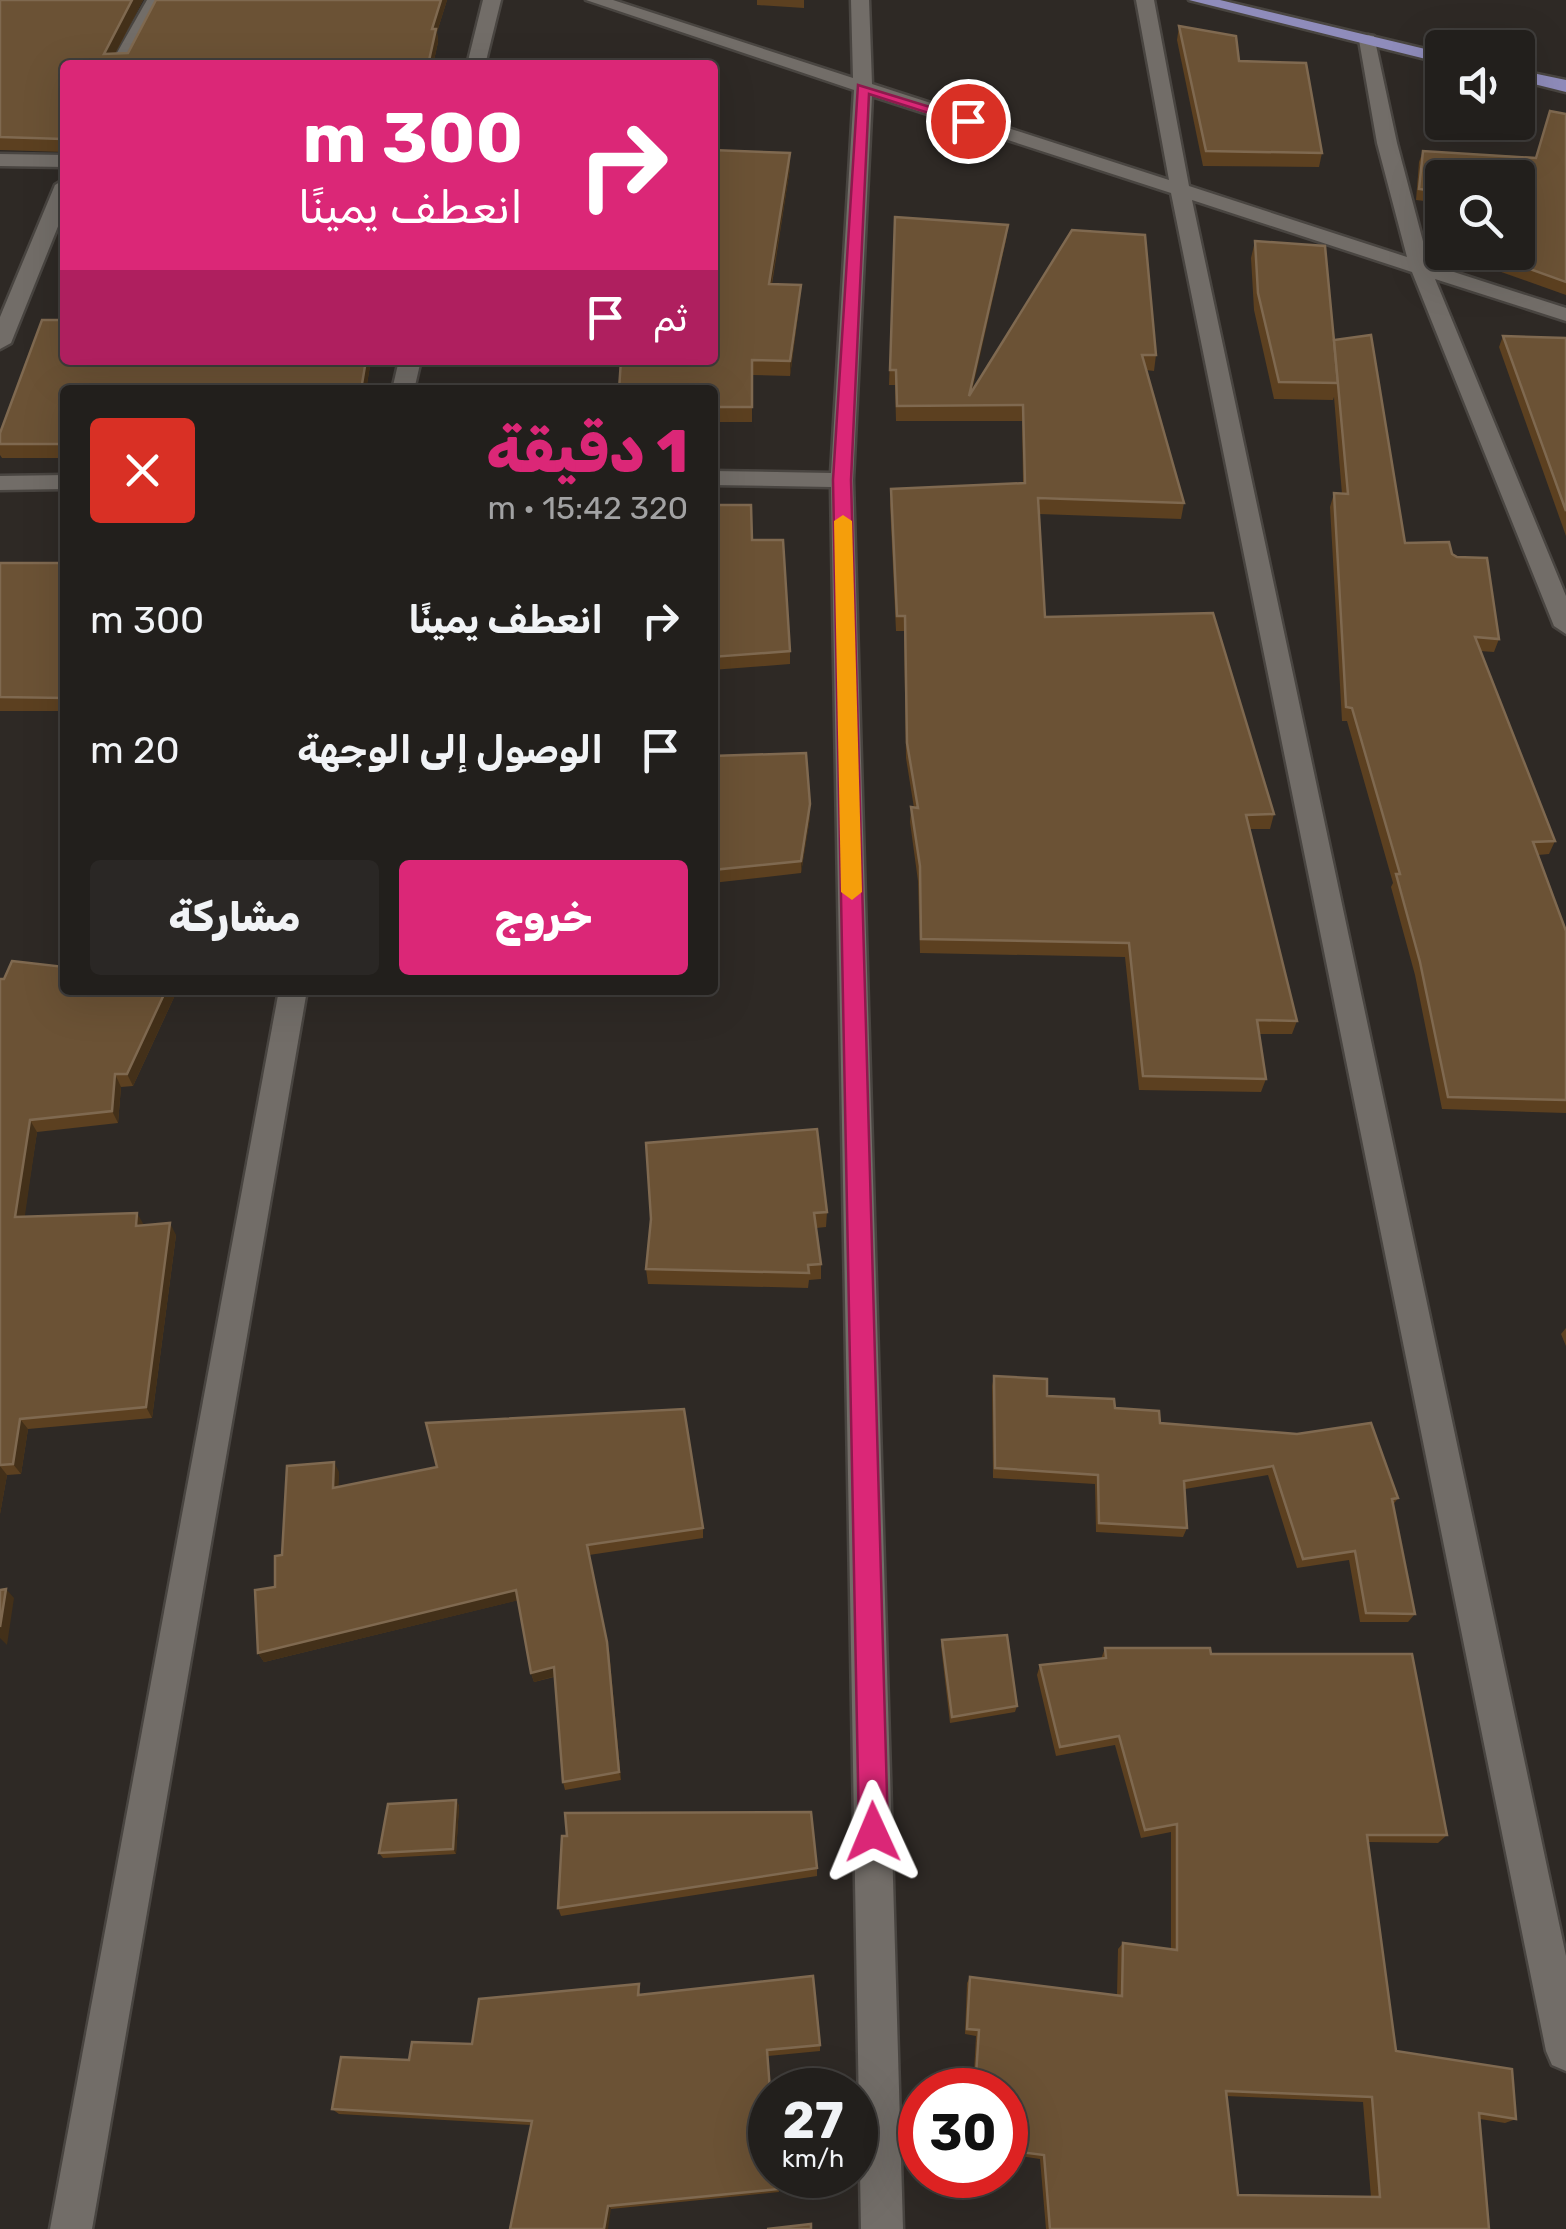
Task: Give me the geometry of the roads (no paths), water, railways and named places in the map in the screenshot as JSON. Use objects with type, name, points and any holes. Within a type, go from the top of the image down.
[{"type":"main road","points":[[1198,0],[1425,54]]},
{"type":"main road","points":[[1535,79],[1566,86]]},
{"type":"street","points":[[122,60],[156,0]]},
{"type":"street","points":[[477,60],[492,0]]},
{"type":"street","points":[[595,0],[1566,315]]},
{"type":"street","points":[[860,0],[863,88],[842,480],[882,2229]]},
{"type":"street","points":[[1145,0],[1180,188],[1566,2051]]},
{"type":"street","points":[[1368,40],[1387,142],[1420,267],[1566,626]]},
{"type":"street","points":[[0,160],[60,161]]},
{"type":"street","points":[[0,343],[60,197]]},
{"type":"street","points":[[718,478],[842,480]]},
{"type":"street","points":[[0,483],[60,482]]},
{"type":"street","points":[[70,2229],[291,995]]}]
